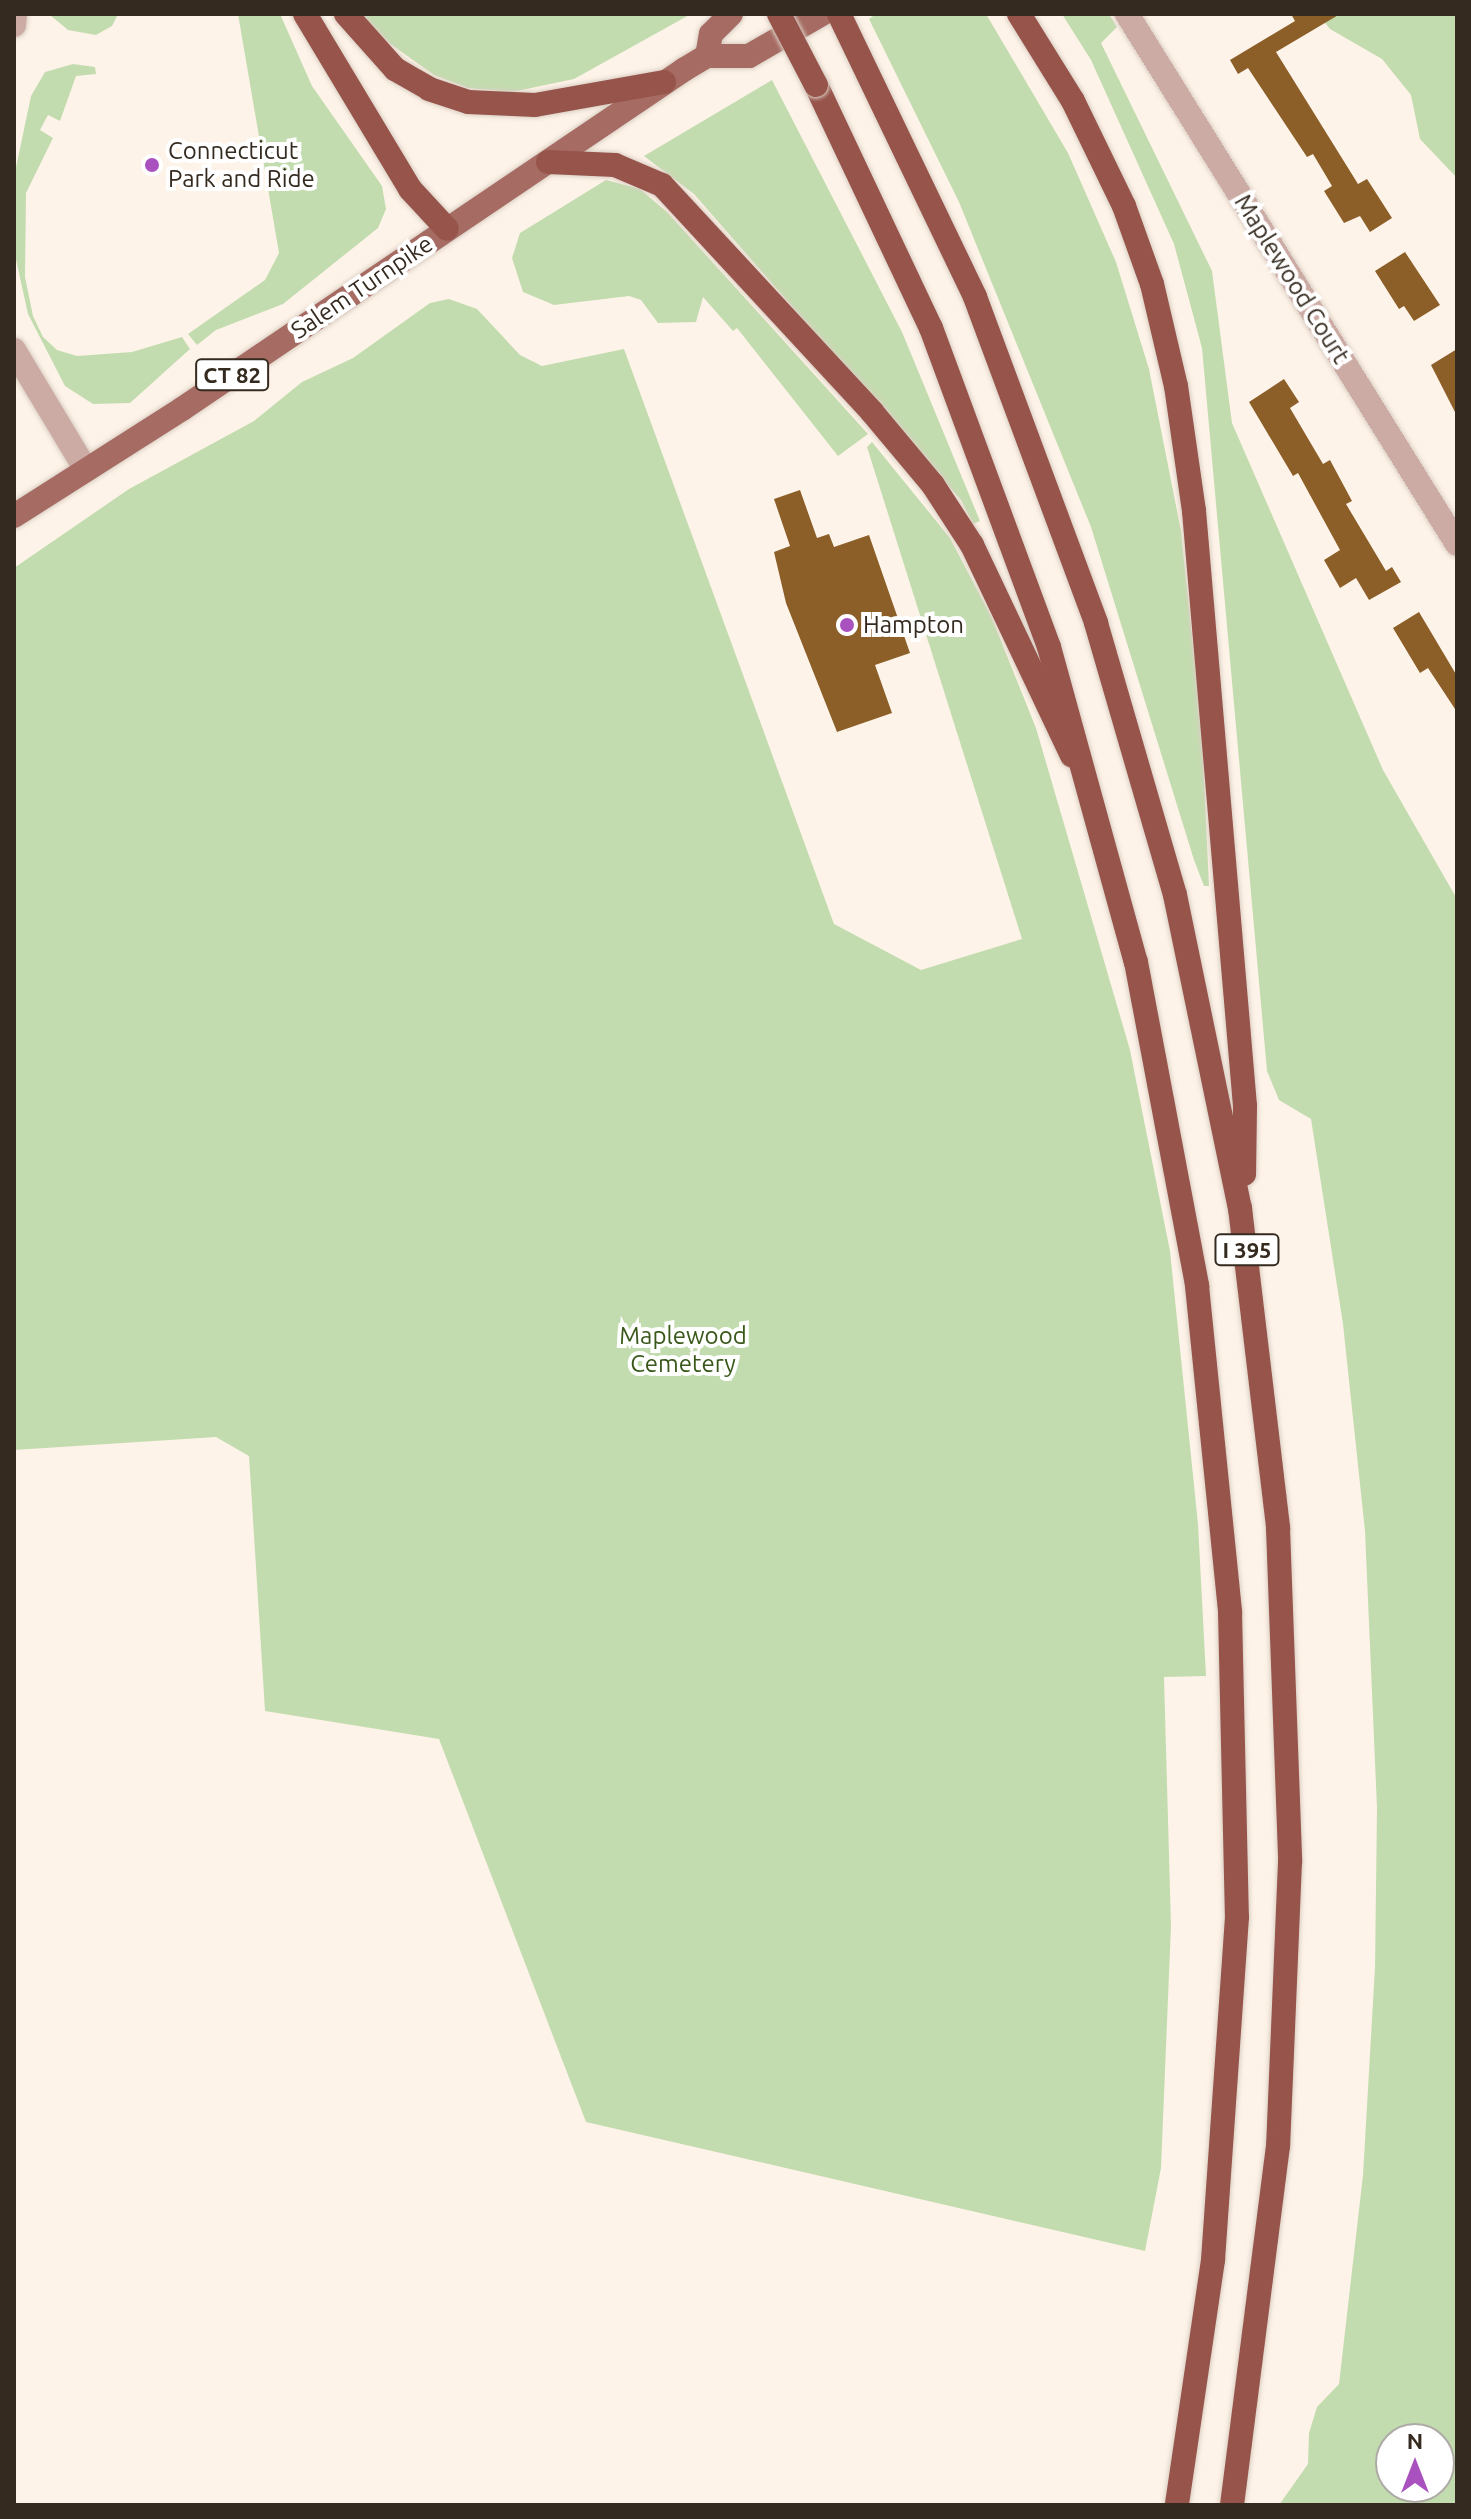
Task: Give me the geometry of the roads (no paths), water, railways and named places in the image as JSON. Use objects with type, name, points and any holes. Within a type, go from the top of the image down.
[{"type":"highway","points":[[305,14],[410,189],[447,229]]},
{"type":"highway","points":[[346,14],[366,42],[402,73],[468,102],[535,105],[664,82]]},
{"type":"highway","name":"I 395","points":[[779,14],[884,222],[956,391],[1027,579],[1089,779],[1143,992],[1185,1209],[1215,1424],[1233,1649],[1238,1848],[1233,2020],[1213,2260],[1177,2505]]},
{"type":"highway","name":"I 395","points":[[839,14],[975,297],[1096,623],[1175,895],[1240,1208],[1278,1528],[1290,1874],[1286,2043],[1274,2190],[1232,2505]]},
{"type":"highway","points":[[1019,14],[1073,101],[1124,206],[1152,284],[1176,386],[1194,511],[1245,1106],[1240,1208]]},
{"type":"highway","points":[[548,162],[615,165],[670,192],[872,412],[933,485],[972,545],[1012,621],[1054,724],[1089,779]]},
{"type":"main road","points":[[731,14],[711,34],[707,56],[749,56],[822,14]]},
{"type":"main road","name":"Salem Turnpike","points":[[14,516],[707,56]]},
{"type":"street","points":[[14,25],[15,14]]},
{"type":"street","name":"Maplewood Court","points":[[1127,14],[1457,544]]},
{"type":"street","points":[[14,350],[86,470]]},
{"type":"place","name":"Connecticut Park and Ride","points":[[152,165]]},
{"type":"place","name":"Hampton","points":[[847,625]]},
{"type":"park label","name":"Maplewood Cemetery","points":[[683,1350]]}]
